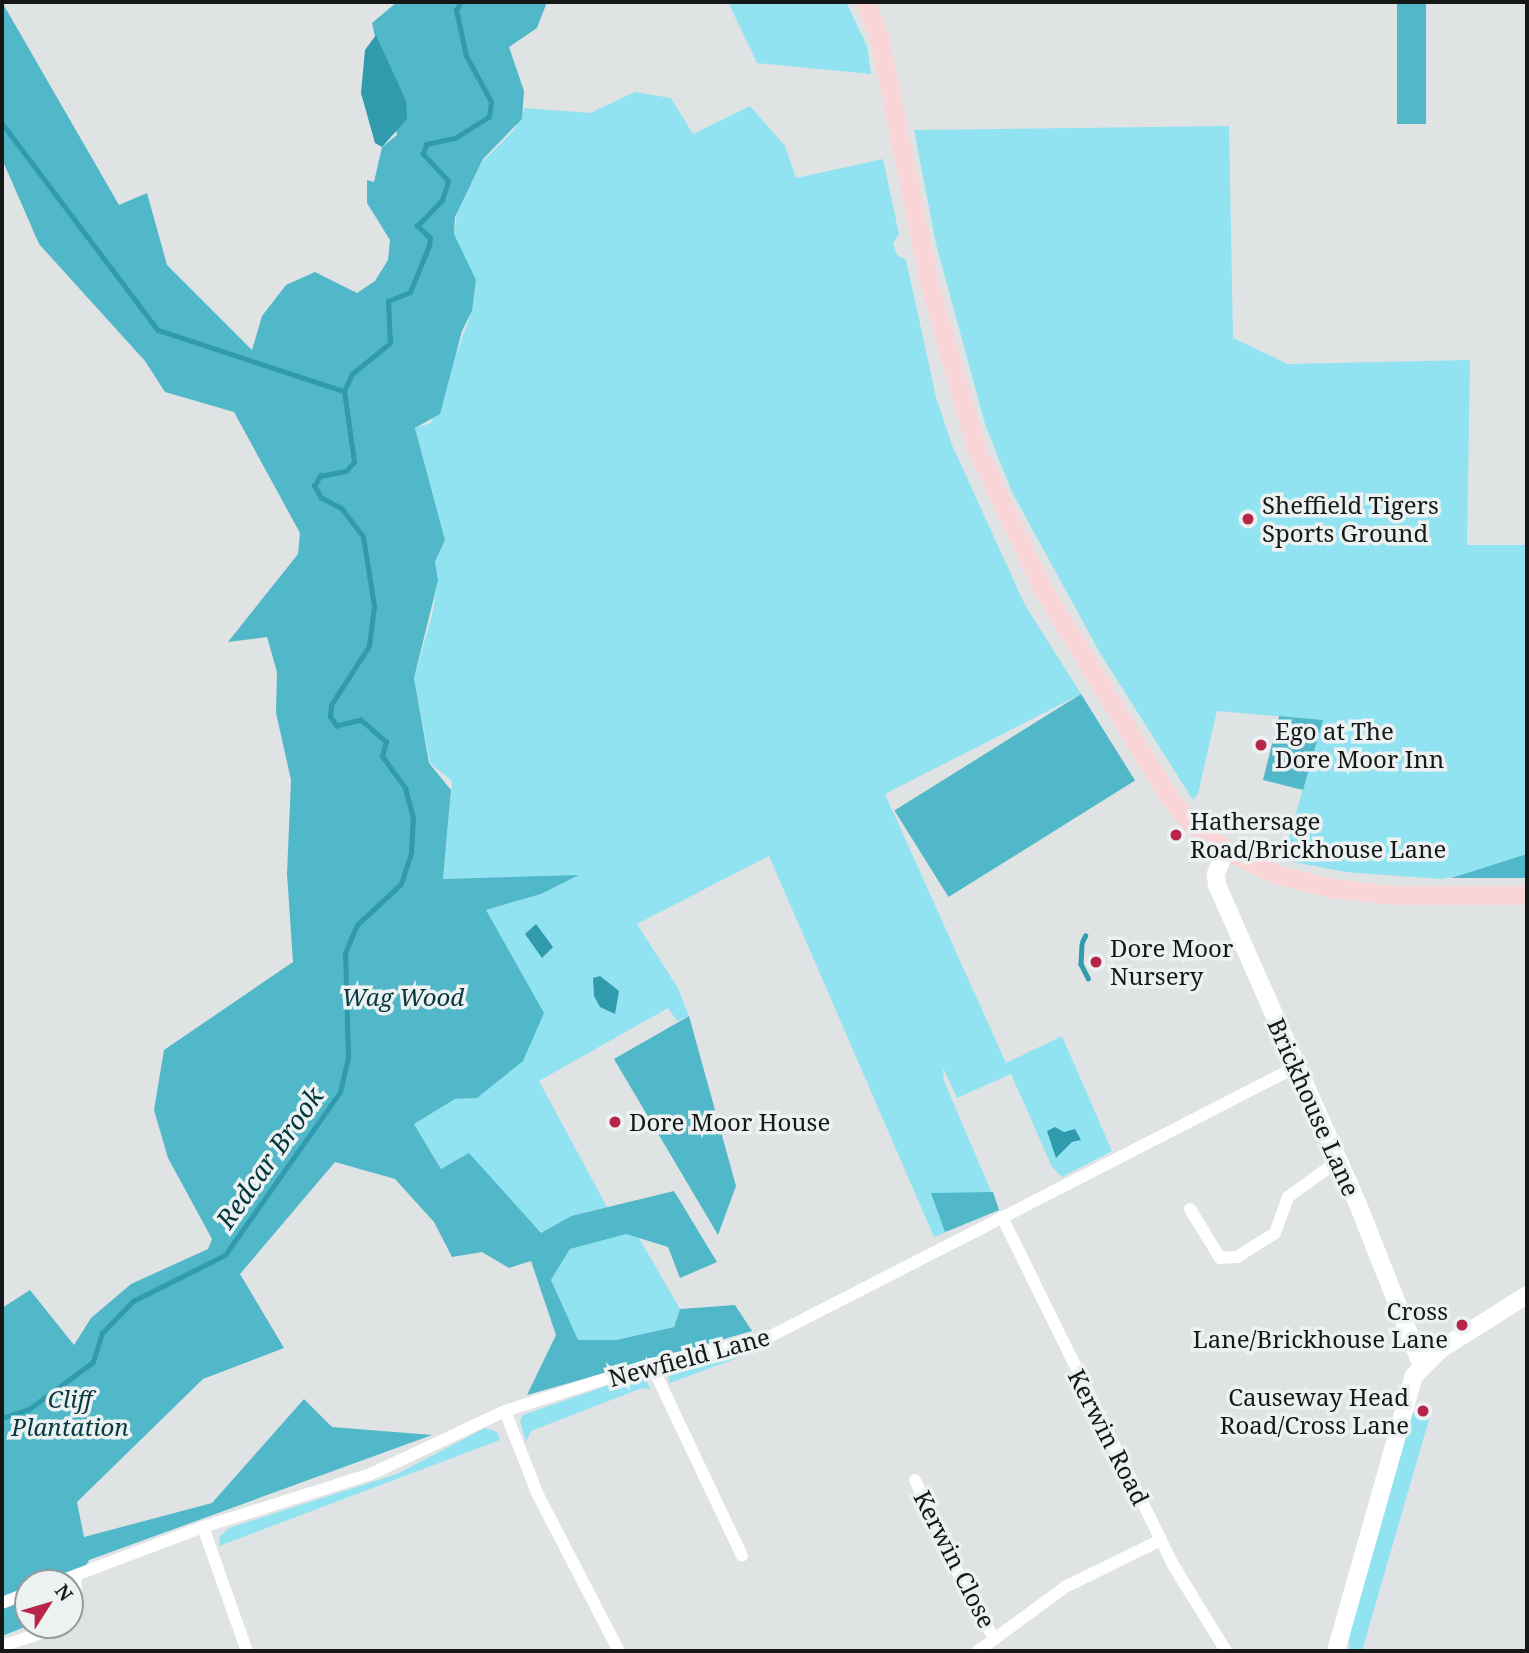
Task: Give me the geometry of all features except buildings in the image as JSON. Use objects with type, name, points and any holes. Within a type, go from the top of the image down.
[{"type":"main road","points":[[865,2],[886,64],[929,283],[965,413],[988,477],[1044,590],[1125,729],[1173,803],[1226,850],[1275,874],[1331,888],[1393,895],[1527,895]]},
{"type":"street","name":"Brickhouse Lane","points":[[1226,850],[1216,874],[1217,885],[1338,1161],[1422,1366]]},
{"type":"street","name":"Newfield Lane","points":[[84,1573],[203,1527],[371,1474],[505,1411],[651,1364],[767,1338],[1296,1068]]},
{"type":"street","points":[[1190,1209],[1220,1258],[1237,1257],[1275,1233],[1288,1198],[1338,1161]]},
{"type":"street","name":"Kerwin Road","points":[[1002,1217],[1161,1540],[1226,1651]]},
{"type":"street","points":[[1336,1651],[1410,1386],[1422,1366],[1527,1295]]},
{"type":"street","points":[[651,1364],[742,1556]]},
{"type":"street","points":[[505,1411],[538,1495],[619,1651]]},
{"type":"street","name":"Kerwin Close","points":[[915,1480],[970,1597],[995,1638]]},
{"type":"street","points":[[203,1527],[247,1651]]},
{"type":"street","points":[[978,1651],[1065,1587],[1161,1540]]},
{"type":"street","points":[[2,1646],[23,1639]]},
{"type":"shaded area","points":[[728,2],[846,2],[867,46],[871,74],[757,63]]},
{"type":"shaded area","points":[[376,35],[406,101],[407,119],[382,147],[375,143],[361,93],[365,50]]},
{"type":"shaded area","points":[[635,92],[671,98],[693,134],[750,106],[785,146],[796,178],[883,159],[899,234],[893,244],[897,255],[906,260],[936,397],[952,445],[1025,605],[1081,694],[885,794],[1006,1063],[1062,1036],[1112,1151],[1062,1177],[1052,1167],[1011,1074],[957,1098],[943,1068],[944,1081],[999,1210],[934,1237],[769,856],[637,924],[678,988],[689,1016],[677,1021],[668,1008],[539,1081],[607,1207],[571,1216],[541,1233],[469,1154],[442,1170],[414,1124],[455,1099],[477,1098],[486,910],[541,894],[577,876],[443,879],[452,781],[430,763],[414,678],[432,615],[438,581],[435,562],[445,540],[415,428],[431,423],[472,311],[476,281],[454,234],[457,212],[482,162],[514,130],[525,108],[590,113]]},
{"type":"shaded area","name":"Sheffield Tigers Sports Ground","points":[[1229,126],[1233,338],[1288,364],[1470,360],[1467,545],[1527,545],[1527,864],[1440,879],[1346,872],[1283,860],[1322,720],[1217,711],[1198,794],[1193,800],[1100,653],[1012,492],[985,424],[936,244],[914,130]]},
{"type":"shaded area","points":[[536,924],[553,947],[542,958],[525,934]]},
{"type":"shaded area","points":[[600,976],[619,991],[615,1014],[600,1007],[594,996],[593,978]]},
{"type":"shaded area","points":[[1055,1127],[1064,1132],[1075,1129],[1081,1140],[1072,1142],[1056,1158],[1047,1131]]},
{"type":"shaded area","points":[[626,1233],[639,1238],[680,1309],[674,1327],[616,1340],[578,1341],[551,1280],[570,1249]]},
{"type":"shaded area","points":[[761,1349],[670,1383],[668,1376],[677,1368]]},
{"type":"shaded area","points":[[635,1376],[645,1379],[651,1389],[642,1388],[531,1431],[526,1442],[520,1421],[523,1415]]},
{"type":"shaded area","points":[[1413,1411],[1430,1416],[1362,1651],[1350,1651],[1347,1632]]},
{"type":"shaded area","points":[[485,1428],[497,1432],[500,1440],[219,1546],[220,1536],[229,1528],[397,1474]]},
{"type":"green space","name":"Wag Wood","points":[[2,2],[119,205],[147,193],[167,265],[252,350],[262,316],[286,285],[315,272],[357,293],[375,281],[388,260],[390,240],[367,203],[367,180],[374,182],[382,147],[397,135],[372,23],[397,2],[547,2],[537,28],[509,47],[524,91],[522,119],[483,159],[455,217],[454,234],[476,280],[472,311],[462,331],[440,414],[415,428],[445,540],[435,562],[438,581],[414,678],[429,763],[451,790],[443,879],[579,875],[541,894],[486,910],[544,1013],[523,1061],[477,1098],[455,1099],[414,1124],[441,1169],[469,1153],[541,1233],[571,1216],[674,1191],[717,1262],[680,1278],[668,1247],[626,1234],[570,1249],[551,1280],[578,1340],[616,1340],[674,1327],[680,1309],[735,1305],[752,1331],[527,1395],[556,1335],[531,1261],[509,1268],[482,1252],[452,1257],[434,1222],[395,1179],[335,1162],[240,1274],[284,1348],[203,1379],[77,1502],[84,1537],[212,1503],[304,1399],[332,1427],[432,1435],[89,1560],[84,1569],[14,1569],[14,1631],[2,1636],[2,1308],[30,1290],[74,1345],[91,1318],[131,1284],[208,1249],[212,1239],[168,1158],[154,1110],[164,1050],[293,962],[287,874],[291,780],[276,713],[277,672],[267,637],[228,642],[298,554],[300,533],[234,412],[165,392],[145,361],[39,244],[2,159]]},
{"type":"green space","points":[[1397,2],[1426,2],[1426,124],[1397,124]]},
{"type":"green space","points":[[1081,694],[1135,781],[948,897],[894,811]]},
{"type":"green space","points":[[1279,716],[1323,720],[1303,790],[1263,780]]},
{"type":"green space","points":[[1527,854],[1527,878],[1451,878],[1477,870]]},
{"type":"green space","points":[[689,1016],[736,1186],[718,1235],[614,1059]]},
{"type":"green space","points":[[993,1192],[999,1210],[945,1232],[931,1193]]},
{"type":"waterway","name":"Redcar Brook","points":[[2,1418],[29,1409],[93,1362],[102,1333],[133,1301],[225,1255],[340,1092],[348,1058],[345,953],[357,925],[401,884],[411,853],[413,818],[405,788],[382,756],[386,742],[361,720],[337,726],[330,717],[331,705],[369,646],[374,606],[363,537],[342,509],[321,498],[314,486],[320,476],[346,471],[354,462],[344,391],[352,374],[390,343],[388,301],[410,292],[429,246],[430,238],[417,226],[442,200],[448,181],[423,154],[426,144],[455,138],[489,117],[491,102],[466,56],[456,10],[461,2]]},
{"type":"waterway","points":[[2,123],[158,330],[344,391]]},
{"type":"waterway","points":[[1082,942],[1085,936]]},
{"type":"waterway","points":[[1082,945],[1081,964],[1088,978]]},
{"type":"place","name":"Sheffield Tigers Sports Ground","points":[[1248,519]]},
{"type":"place","name":"Ego at The Dore Moor Inn","points":[[1261,745]]},
{"type":"place","name":"Hathersage Road/Brickhouse Lane","points":[[1176,835]]},
{"type":"place","name":"Dore Moor Nursery","points":[[1096,962]]},
{"type":"place","name":"Dore Moor House","points":[[615,1122]]},
{"type":"place","name":"Cross Lane/Brickhouse Lane","points":[[1462,1325]]},
{"type":"place","name":"Causeway Head Road/Cross Lane","points":[[1423,1411]]},
{"type":"park label","name":"Cliff Plantation","points":[[70,1413]]}]
